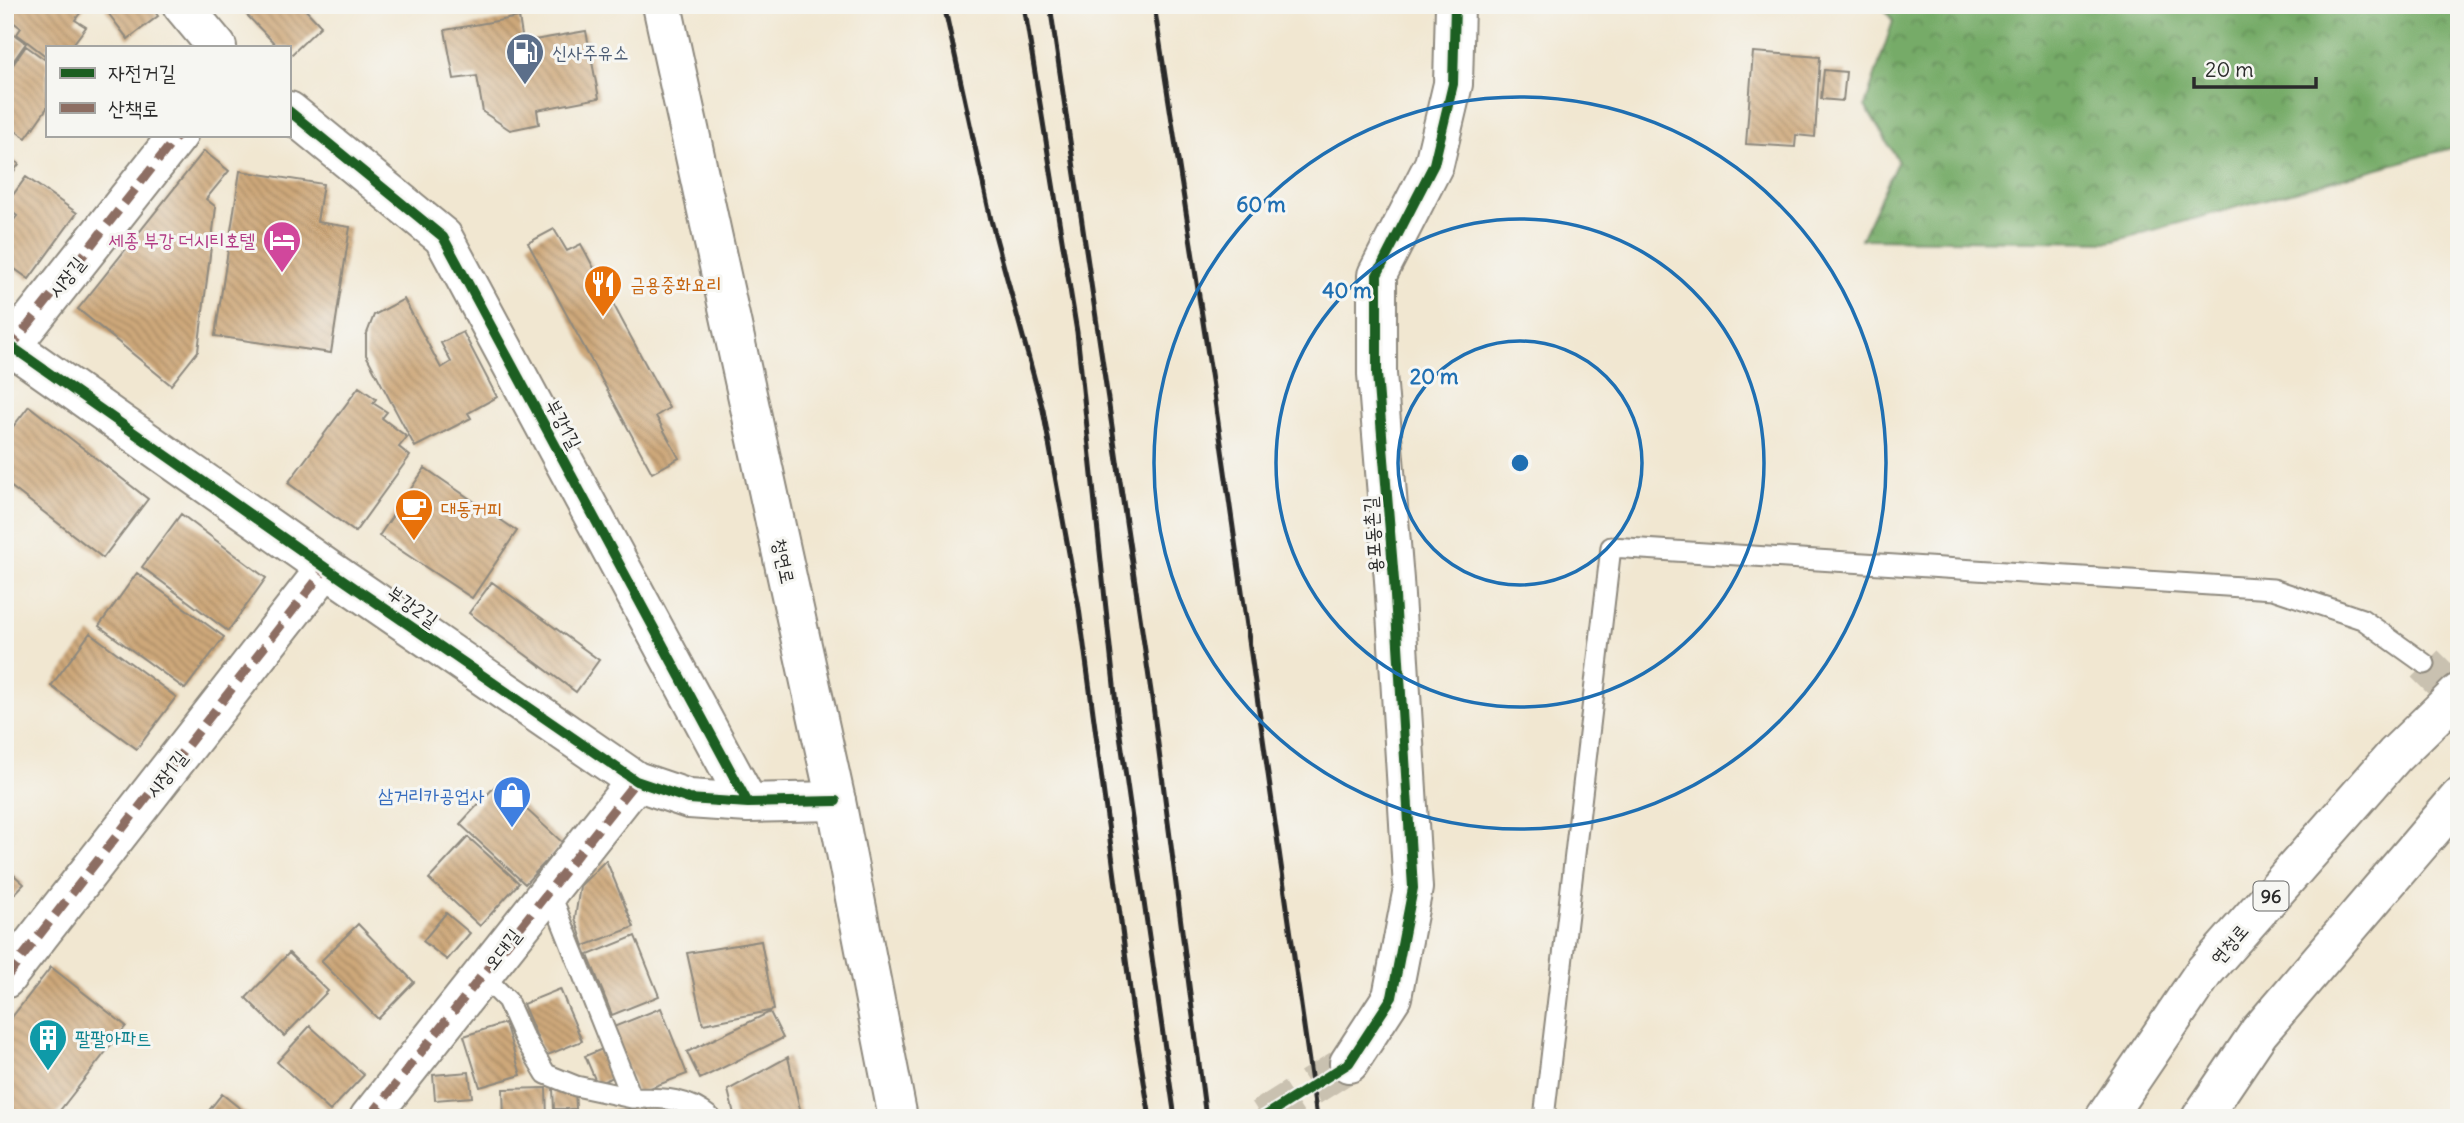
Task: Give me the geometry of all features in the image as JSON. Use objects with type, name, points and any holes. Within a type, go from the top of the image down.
[{"type":"main road","points":[[182,5],[216,46]]},
{"type":"main road","name":"청연로","points":[[662,5],[836,800],[898,1118]]},
{"type":"main road","name":"용포동촌길","points":[[1349,1063],[1392,997],[1413,888],[1394,580],[1377,374],[1377,275],[1434,164],[1453,84],[1455,5]]},
{"type":"main road","name":"부강1길","points":[[290,112],[443,237],[748,803]]},
{"type":"main road","name":"시장길","points":[[7,347],[177,136]]},
{"type":"main road","name":"부강2길","points":[[7,347],[636,781],[689,799],[748,803],[836,800]]},
{"type":"main road","name":"시장1길","points":[[5,979],[326,568]]},
{"type":"main road","name":"연청로","points":[[2105,1118],[2204,972],[2395,755],[2459,693]]},
{"type":"main road","name":"오대길","points":[[369,1118],[636,781]]},
{"type":"main road","points":[[2201,1118],[2259,1032],[2459,798]]},
{"type":"lane","points":[[1544,1118],[1612,547],[2273,589],[2362,618],[2425,664]]},
{"type":"lane","points":[[549,890],[632,1098]]},
{"type":"lane","points":[[482,975],[507,1000],[523,1036],[546,1074],[576,1086],[632,1098],[665,1098],[698,1107],[711,1118]]},
{"type":"green space","points":[[1881,5],[2459,5],[2459,146],[2110,242],[1861,239],[1898,160],[1865,106],[1893,21]]},
{"type":"building","points":[[5,5],[86,5],[75,20],[86,27],[72,46],[46,46],[46,56],[17,34],[21,28],[5,16]]},
{"type":"building","points":[[110,5],[150,5],[158,16],[128,39],[105,9]]},
{"type":"building","points":[[237,5],[301,5],[321,26],[290,56],[290,46],[277,46]]},
{"type":"building","points":[[519,17],[523,42],[586,31],[599,98],[537,110],[539,124],[510,130],[483,112],[477,76],[454,79],[445,30]]},
{"type":"building","points":[[5,28],[26,43],[5,73]]},
{"type":"building","points":[[26,46],[46,60],[46,109],[26,138],[5,124],[5,76]]},
{"type":"building","points":[[1753,52],[1820,57],[1815,137],[1796,135],[1795,147],[1746,144]]},
{"type":"building","points":[[1824,70],[1846,72],[1843,101],[1821,99]]},
{"type":"building","points":[[204,151],[229,171],[206,199],[216,207],[198,351],[171,385],[78,309]]},
{"type":"building","points":[[5,154],[19,164],[5,184]]},
{"type":"building","points":[[240,171],[323,184],[317,222],[350,227],[331,353],[215,336]]},
{"type":"building","points":[[26,177],[77,213],[29,279],[5,262],[5,232],[17,216],[5,206]]},
{"type":"building","points":[[554,229],[567,251],[581,244],[669,408],[656,416],[679,458],[652,473],[528,243]]},
{"type":"building","points":[[404,299],[441,368],[451,362],[441,343],[463,332],[497,397],[468,413],[471,418],[415,447],[366,355],[366,336],[374,315]]},
{"type":"building","points":[[359,387],[376,399],[373,403],[387,412],[382,418],[407,437],[399,447],[410,456],[355,532],[288,483]]},
{"type":"building","points":[[29,406],[148,499],[103,558],[5,482],[5,437]]},
{"type":"building","points":[[425,468],[517,531],[472,598],[379,536]]},
{"type":"building","points":[[181,514],[266,578],[228,631],[142,567]]},
{"type":"building","points":[[137,573],[224,637],[185,689],[99,626]]},
{"type":"building","points":[[492,582],[599,660],[576,692],[469,613]]},
{"type":"building","points":[[90,633],[176,697],[137,749],[51,686]]},
{"type":"building","points":[[498,783],[563,843],[525,884],[460,824]]},
{"type":"building","points":[[468,837],[519,883],[480,926],[429,879]]},
{"type":"building","points":[[606,860],[634,927],[584,946],[575,918],[580,886]]},
{"type":"building","points":[[5,867],[24,884],[5,904]]},
{"type":"building","points":[[446,913],[470,933],[447,960],[423,941]]},
{"type":"building","points":[[358,924],[414,982],[378,1019],[321,961]]},
{"type":"building","points":[[635,936],[659,996],[612,1015],[588,955]]},
{"type":"building","points":[[761,941],[774,1010],[703,1024],[687,953]]},
{"type":"building","points":[[289,953],[328,991],[284,1036],[246,998]]},
{"type":"building","name":"팔팔아파트","points":[[51,967],[126,1026],[54,1118],[5,1118],[5,1026]]},
{"type":"building","points":[[560,989],[582,1041],[545,1056],[523,1004]]},
{"type":"building","points":[[661,1008],[687,1074],[637,1093],[611,1028]]},
{"type":"building","points":[[770,1012],[783,1038],[700,1079],[687,1052]]},
{"type":"building","points":[[505,1023],[521,1075],[480,1087],[464,1036]]},
{"type":"building","points":[[310,1026],[364,1075],[330,1111],[277,1062]]},
{"type":"building","points":[[605,1048],[616,1076],[597,1084],[585,1056]]},
{"type":"building","points":[[788,1057],[802,1118],[735,1118],[728,1090]]},
{"type":"building","points":[[469,1072],[472,1097],[435,1100],[433,1075]]},
{"type":"building","points":[[546,1088],[547,1118],[504,1118],[503,1089]]},
{"type":"building","points":[[553,1089],[575,1089],[576,1109],[554,1109]]},
{"type":"building","points":[[222,1094],[252,1118],[203,1118]]},
{"type":"building","points":[[647,1108],[647,1118],[583,1118],[583,1113]]},
{"type":"tunnel","points":[[2425,664],[2459,698]]},
{"type":"tunnel","points":[[1262,1118],[1349,1063]]},
{"type":"railway","points":[[944,5],[991,220],[1043,410],[1079,608],[1135,1027],[1150,1118]]},
{"type":"railway","points":[[1024,5],[1077,332],[1117,714],[1175,1118]]},
{"type":"railway","points":[[1050,5],[1153,705],[1206,1118]]},
{"type":"railway","points":[[1154,5],[1212,380],[1317,1118]]},
{"type":"marked path","points":[[7,352],[177,136]]},
{"type":"marked path","points":[[5,979],[326,568]]},
{"type":"marked path","points":[[369,1118],[636,781]]},
{"type":"cycle path","points":[[1262,1118],[1349,1063],[1392,997],[1413,888],[1394,580],[1377,374],[1377,275],[1434,164],[1453,84],[1455,5]]},
{"type":"cycle path","points":[[290,112],[443,237],[748,803]]},
{"type":"cycle path","points":[[5,342],[326,568],[636,781],[689,799],[748,803],[836,801]]},
{"type":"place","name":"신사주유소","points":[[525,86]]},
{"type":"place","name":"세종 부강 더시티호텔","points":[[282,274]]},
{"type":"place","name":"금용중화요리","points":[[603,318]]},
{"type":"place","name":"대동커피","points":[[414,542]]},
{"type":"place","name":"삼거리카공업사","points":[[512,829]]},
{"type":"place","name":"팔팔아파트","points":[[48,1072]]}]
